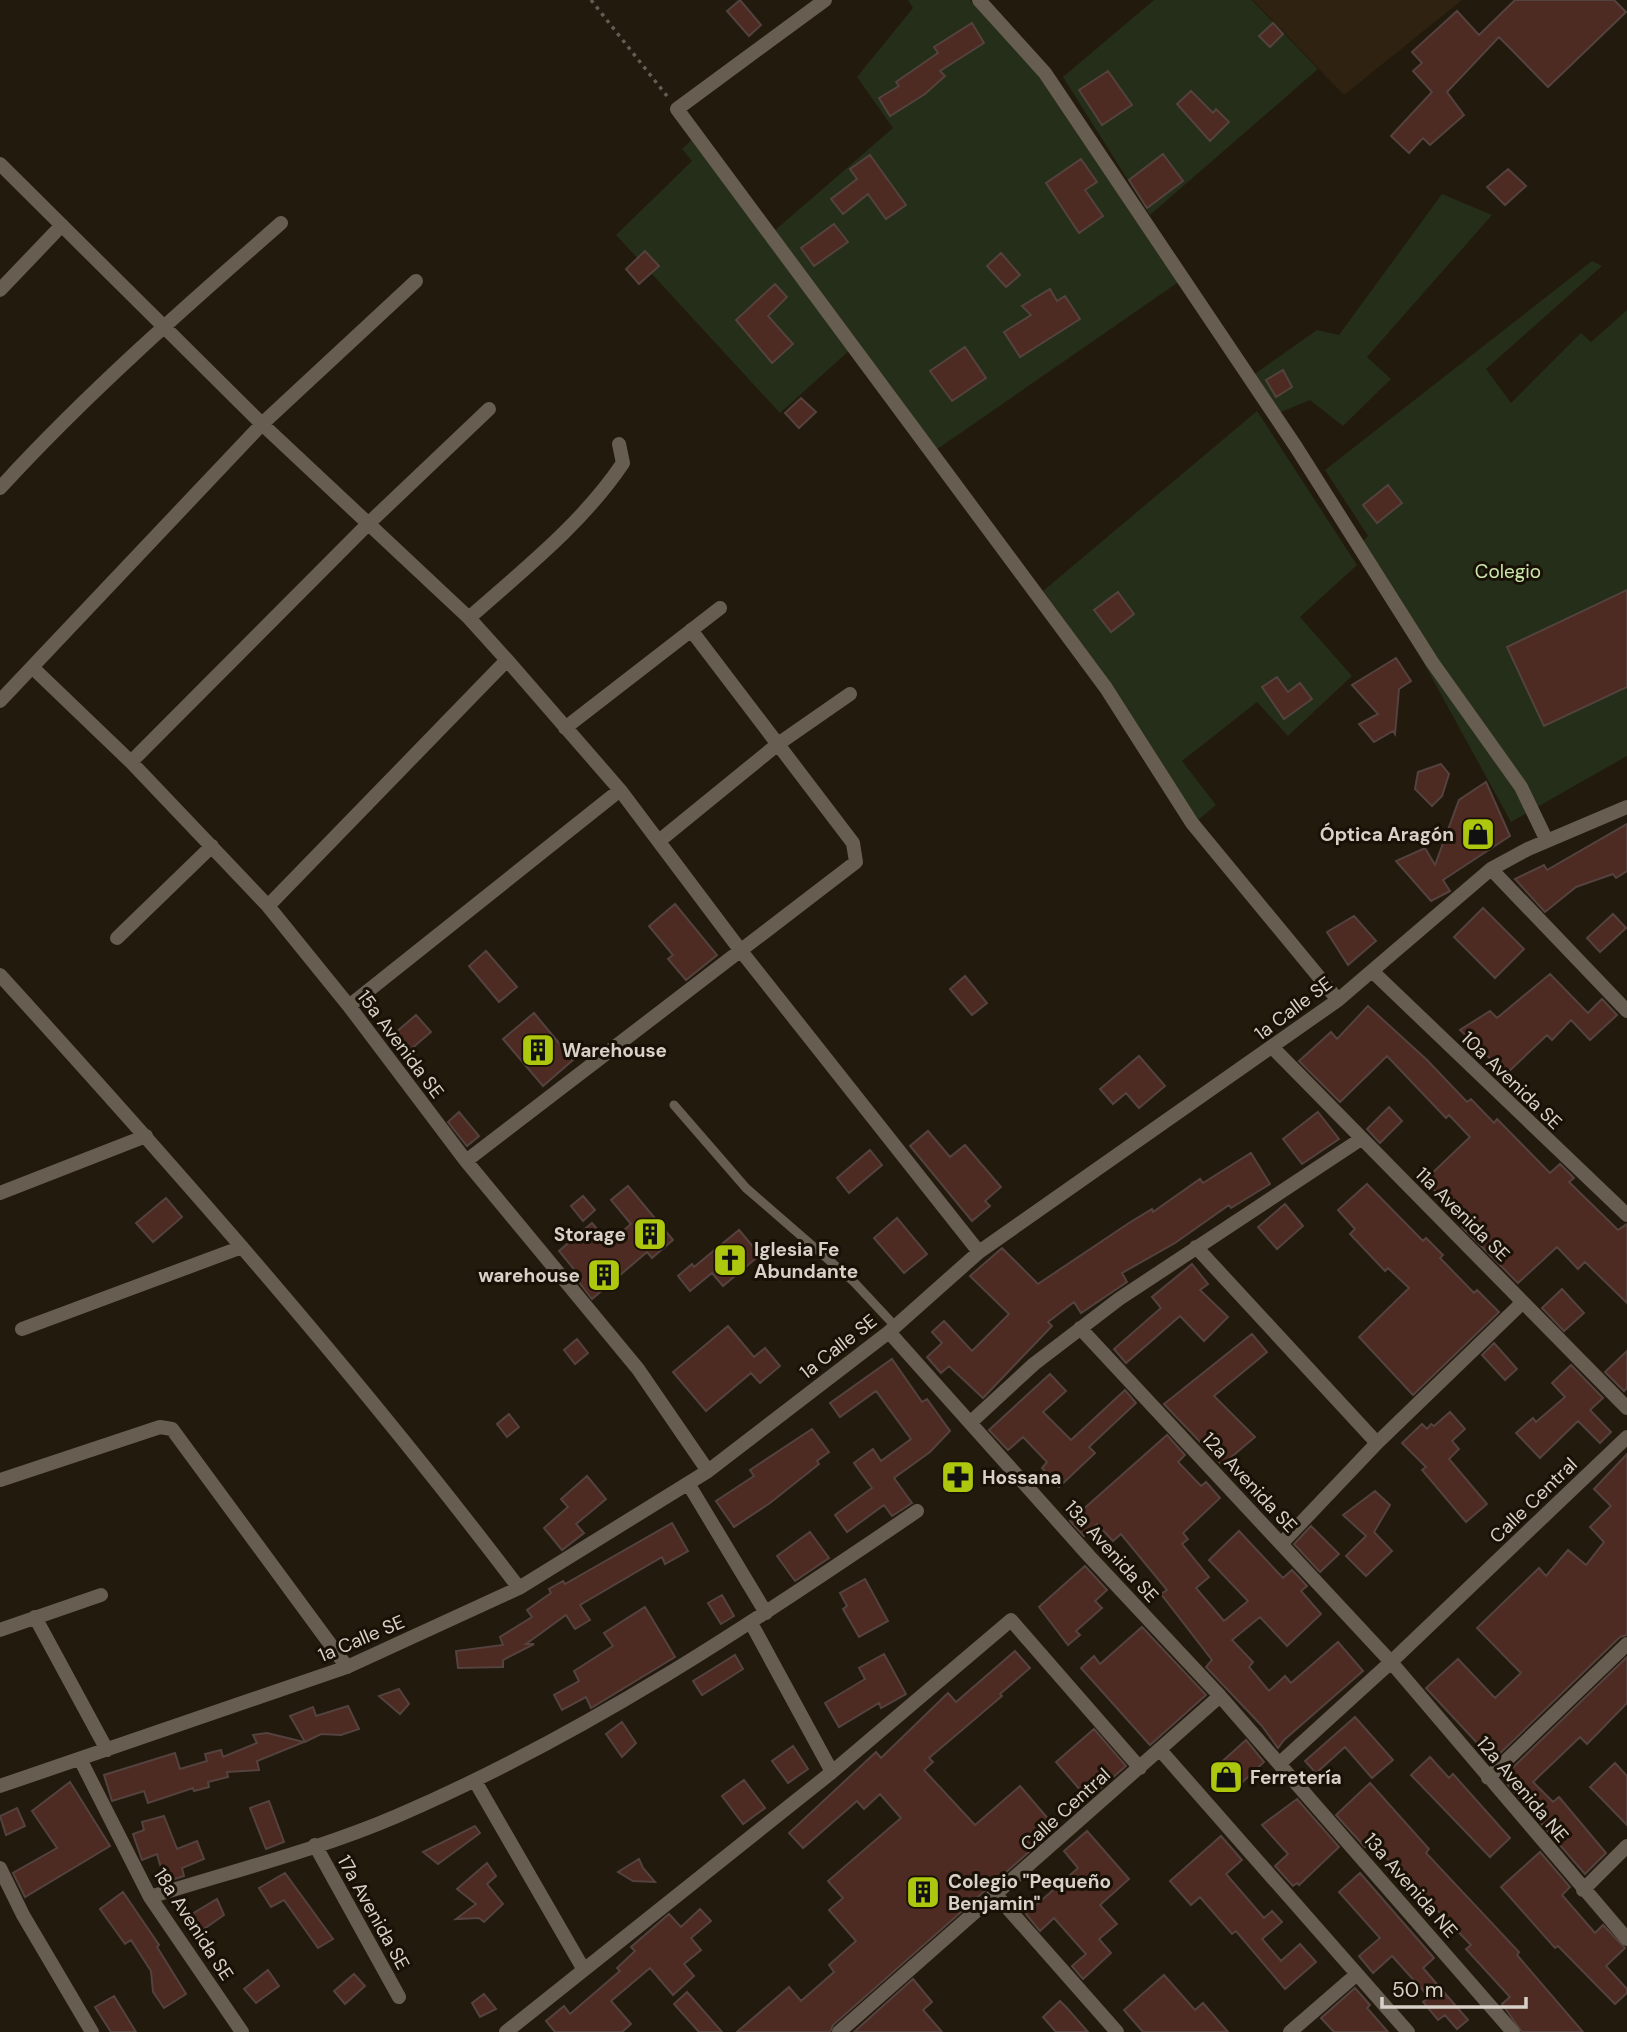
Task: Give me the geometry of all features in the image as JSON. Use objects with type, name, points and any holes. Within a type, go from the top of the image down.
[{"type":"street","points":[[825,0],[677,109],[1106,688],[1192,823],[1338,1000]]},
{"type":"street","points":[[979,0],[1052,83],[1296,447],[1433,662],[1521,787],[1548,841]]},
{"type":"street","points":[[0,164],[262,424],[469,618],[507,660],[620,790],[741,951],[979,1252]]},
{"type":"street","points":[[0,488],[59,424],[164,325],[281,223]]},
{"type":"street","points":[[0,290],[62,225]]},
{"type":"street","points":[[0,701],[262,424],[415,281]]},
{"type":"street","points":[[131,762],[368,524],[489,408]]},
{"type":"street","points":[[469,618],[570,528],[610,483],[623,463],[619,444]]},
{"type":"street","points":[[565,728],[720,608]]},
{"type":"street","points":[[466,1161],[856,862],[853,843],[691,630]]},
{"type":"street","points":[[268,906],[507,660]]},
{"type":"street","name":"15a Avenida SE","points":[[32,667],[131,762],[268,906],[349,1006],[466,1161],[638,1369],[709,1471]]},
{"type":"street","points":[[659,841],[778,744],[850,694]]},
{"type":"street","points":[[349,1006],[620,790]]},
{"type":"street","name":"1a Calle SE","points":[[0,1786],[348,1667],[519,1588],[709,1471],[892,1329],[979,1252],[1338,1000],[1491,869],[1627,807]]},
{"type":"street","points":[[117,939],[212,846]]},
{"type":"street","points":[[1491,869],[1627,1011]]},
{"type":"street","name":"10a Avenida SE","points":[[1372,971],[1627,1215]]},
{"type":"street","points":[[0,975],[314,1328],[422,1460],[519,1588]]},
{"type":"street","name":"11a Avenida SE","points":[[1273,1048],[1627,1408]]},
{"type":"street","points":[[0,1193],[146,1136]]},
{"type":"street","points":[[971,1422],[1034,1364],[1080,1328],[1196,1247],[1361,1139]]},
{"type":"street","points":[[22,1329],[242,1247]]},
{"type":"street","points":[[1196,1247],[1377,1443]]},
{"type":"street","points":[[1281,1544],[1377,1443],[1523,1302]]},
{"type":"street","name":"12a Avenida SE","points":[[1080,1328],[1391,1662]]},
{"type":"street","name":"13a Avenida SE","points":[[892,1329],[1088,1556],[1280,1763]]},
{"type":"street","points":[[0,1480],[160,1427],[172,1429],[348,1667]]},
{"type":"street","name":"Calle Central","points":[[1280,1763],[1391,1662],[1627,1437]]},
{"type":"street","points":[[689,1485],[766,1614]]},
{"type":"street","points":[[150,1897],[394,1817],[475,1781],[563,1737],[766,1614],[917,1511]]},
{"type":"street","points":[[0,1630],[101,1595]]},
{"type":"street","points":[[35,1617],[107,1750]]},
{"type":"street","points":[[506,2032],[832,1772],[1011,1620],[1140,1768]]},
{"type":"street","points":[[751,1623],[832,1772]]},
{"type":"street","points":[[1488,1778],[1627,1644]]},
{"type":"street","name":"12a Avenida NE","points":[[1391,1662],[1627,1939]]},
{"type":"street","name":"Calle Central","points":[[839,2032],[997,1896],[1220,1696]]},
{"type":"street","points":[[1161,1751],[1408,2032]]},
{"type":"street","name":"18a Avenida SE","points":[[80,1759],[150,1897],[242,2032]]},
{"type":"street","name":"13a Avenida NE","points":[[1280,1763],[1513,2032]]},
{"type":"street","points":[[475,1781],[584,1970]]},
{"type":"street","name":"17a Avenida SE","points":[[315,1845],[399,1997]]},
{"type":"street","points":[[1583,1890],[1627,1846]]},
{"type":"street","points":[[0,1868],[23,1915],[92,2032]]},
{"type":"street","points":[[997,1896],[1117,2032]]},
{"type":"street","points":[[1290,2032],[1356,1974]]},
{"type":"lane","points":[[674,1105],[746,1188],[853,1280],[892,1329]]},
{"type":"path","points":[[592,0],[677,109]]},
{"type":"shaded area","points":[[1253,0],[1462,0],[1344,95]]},
{"type":"green space","points":[[908,0],[970,0],[1044,75],[1180,281],[933,452],[773,232],[893,128],[857,77],[913,8]]},
{"type":"green space","points":[[1154,0],[1252,0],[1318,69],[1150,215],[1063,77]]},
{"type":"green space","points":[[698,134],[851,349],[780,413],[616,235],[692,161],[682,149]]},
{"type":"green space","points":[[1442,194],[1492,215],[1367,357],[1391,379],[1343,426],[1310,400],[1276,414],[1253,375],[1317,330],[1339,335]]},
{"type":"green space","name":"Colegio","points":[[1592,261],[1602,266],[1486,369],[1511,403],[1581,333],[1591,342],[1627,310],[1627,756],[1511,822],[1359,545],[1368,536],[1325,470]]},
{"type":"green space","points":[[1257,411],[1357,565],[1300,617],[1352,676],[1288,736],[1257,702],[1182,761],[1216,805],[1197,821],[1114,689],[1043,591]]},
{"type":"building","points":[[740,0],[761,25],[749,36],[727,11]]},
{"type":"building","points":[[1515,0],[1614,0],[1626,12],[1548,87],[1499,37],[1447,92],[1464,115],[1430,145],[1423,138],[1409,153],[1391,136],[1432,92],[1413,71],[1422,63],[1412,52],[1457,11],[1479,35]]},
{"type":"building","points":[[972,23],[984,43],[940,71],[945,76],[925,94],[890,116],[879,98],[899,86],[896,82],[938,53],[934,47]]},
{"type":"building","points":[[1273,23],[1283,34],[1270,47],[1259,36]]},
{"type":"building","points":[[1108,71],[1132,105],[1102,125],[1079,90]]},
{"type":"building","points":[[1191,91],[1213,113],[1216,109],[1229,122],[1210,141],[1177,104]]},
{"type":"building","points":[[1163,154],[1183,181],[1147,208],[1129,180]]},
{"type":"building","points":[[870,155],[906,205],[886,219],[868,194],[843,214],[831,199],[857,179],[850,169]]},
{"type":"building","points":[[1081,159],[1097,182],[1085,190],[1103,216],[1079,233],[1046,183]]},
{"type":"building","points":[[1508,169],[1526,186],[1505,205],[1487,187]]},
{"type":"building","points":[[834,224],[848,242],[814,266],[801,248]]},
{"type":"building","points":[[645,251],[659,266],[639,284],[626,269]]},
{"type":"building","points":[[1001,253],[1020,275],[1006,287],[987,266]]},
{"type":"building","points":[[775,284],[787,297],[768,316],[793,344],[772,363],[736,320]]},
{"type":"building","points":[[1050,289],[1057,301],[1065,296],[1080,319],[1020,357],[1004,332],[1031,315],[1022,306]]},
{"type":"building","points":[[965,347],[986,378],[952,401],[930,371]]},
{"type":"building","points":[[1283,370],[1292,387],[1276,397],[1266,380]]},
{"type":"building","points":[[801,398],[816,412],[799,428],[785,413]]},
{"type":"building","points":[[1388,485],[1402,503],[1377,523],[1363,505]]},
{"type":"building","points":[[1627,590],[1627,687],[1544,726],[1507,647]]},
{"type":"building","points":[[1118,592],[1134,614],[1111,632],[1094,610]]},
{"type":"building","points":[[1396,658],[1411,681],[1399,689],[1395,734],[1393,731],[1374,742],[1359,724],[1378,714],[1352,685]]},
{"type":"building","points":[[1277,677],[1288,692],[1300,683],[1312,699],[1284,719],[1262,687]]},
{"type":"building","points":[[1441,764],[1449,774],[1442,796],[1432,806],[1415,789],[1418,772]]},
{"type":"building","points":[[1486,782],[1510,836],[1443,880],[1450,891],[1431,901],[1396,861],[1425,848],[1435,865],[1459,800]]},
{"type":"building","points":[[1627,824],[1627,871],[1616,878],[1613,874],[1576,887],[1545,912],[1515,879],[1544,865],[1547,870]]},
{"type":"building","points":[[675,904],[717,955],[686,980],[668,959],[673,955],[649,926]]},
{"type":"building","points":[[1483,908],[1524,949],[1495,978],[1454,937]]},
{"type":"building","points":[[1613,914],[1626,928],[1600,952],[1587,938]]},
{"type":"building","points":[[1354,916],[1376,941],[1348,965],[1327,932]]},
{"type":"building","points":[[486,951],[517,987],[499,1002],[469,966]]},
{"type":"building","points":[[1550,974],[1588,1013],[1602,999],[1617,1015],[1590,1040],[1571,1020],[1552,1040],[1547,1035],[1504,1076],[1499,1067],[1460,1030],[1490,1011],[1497,1018]]},
{"type":"building","points":[[965,976],[987,1003],[972,1015],[950,989]]},
{"type":"building","points":[[1368,1006],[1427,1060],[1467,1102],[1471,1099],[1494,1123],[1497,1119],[1550,1173],[1560,1164],[1574,1178],[1569,1182],[1618,1230],[1627,1224],[1627,1303],[1585,1262],[1578,1269],[1557,1247],[1518,1283],[1462,1227],[1465,1224],[1425,1180],[1470,1137],[1449,1115],[1446,1118],[1387,1056],[1340,1102],[1299,1061],[1331,1032],[1337,1039]]},
{"type":"building","name":"Warehouse","points":[[534,1013],[573,1060],[543,1086],[503,1039]]},
{"type":"building","points":[[416,1015],[431,1032],[404,1055],[389,1038]]},
{"type":"building","points":[[1139,1056],[1165,1086],[1139,1108],[1126,1093],[1113,1104],[1100,1089]]},
{"type":"building","points":[[1389,1107],[1402,1121],[1380,1143],[1367,1129]]},
{"type":"building","points":[[459,1112],[479,1136],[467,1146],[448,1122]]},
{"type":"building","points":[[1318,1112],[1339,1139],[1302,1164],[1283,1139]]},
{"type":"building","points":[[928,1131],[950,1157],[965,1145],[1001,1187],[985,1201],[990,1206],[972,1221],[910,1146]]},
{"type":"building","points":[[870,1150],[882,1165],[849,1193],[837,1178]]},
{"type":"building","points":[[1251,1153],[1270,1184],[1231,1208],[1229,1205],[1175,1243],[1122,1273],[1127,1282],[1081,1313],[1074,1302],[1048,1322],[1052,1326],[983,1398],[949,1366],[941,1373],[927,1357],[942,1343],[932,1332],[944,1321],[972,1351],[1009,1314],[970,1276],[1002,1248],[1038,1284],[1129,1223],[1152,1209],[1153,1212],[1200,1179],[1203,1183]]},
{"type":"building","points":[[1367,1184],[1423,1241],[1426,1238],[1443,1255],[1440,1258],[1474,1293],[1477,1290],[1499,1312],[1413,1395],[1359,1337],[1409,1288],[1388,1268],[1385,1271],[1350,1234],[1355,1229],[1338,1210]]},
{"type":"building","points":[[628,1186],[673,1240],[652,1258],[647,1252],[592,1299],[579,1282],[582,1279],[559,1251],[592,1223],[609,1243],[631,1224],[611,1200]]},
{"type":"building","points":[[583,1196],[595,1210],[583,1221],[571,1206]]},
{"type":"building","points":[[166,1198],[182,1217],[153,1242],[136,1223]]},
{"type":"building","points":[[1285,1204],[1303,1226],[1277,1249],[1258,1227]]},
{"type":"building","points":[[897,1218],[927,1254],[904,1273],[874,1238]]},
{"type":"building","points":[[739,1230],[760,1255],[723,1286],[712,1273],[690,1291],[678,1276],[692,1264],[694,1267]]},
{"type":"building","points":[[1192,1264],[1208,1284],[1200,1290],[1228,1317],[1204,1341],[1180,1316],[1126,1363],[1114,1349],[1161,1308],[1152,1297]]},
{"type":"building","points":[[1562,1289],[1584,1313],[1564,1331],[1542,1308]]},
{"type":"building","points":[[728,1326],[754,1357],[765,1348],[780,1366],[760,1383],[751,1373],[706,1411],[673,1372]]},
{"type":"building","points":[[1252,1334],[1267,1352],[1214,1396],[1255,1437],[1222,1465],[1164,1404]]},
{"type":"building","points":[[577,1339],[588,1353],[575,1364],[564,1350]]},
{"type":"building","points":[[1494,1343],[1517,1369],[1505,1380],[1482,1355]]},
{"type":"building","points":[[1627,1351],[1627,1388],[1624,1391],[1605,1372]]},
{"type":"building","points":[[892,1359],[922,1402],[927,1399],[950,1431],[930,1452],[894,1478],[912,1503],[892,1516],[884,1505],[847,1532],[835,1515],[872,1488],[854,1463],[873,1449],[881,1461],[911,1439],[876,1391],[840,1417],[830,1403]]},
{"type":"building","points":[[1571,1365],[1603,1398],[1590,1410],[1611,1432],[1600,1443],[1578,1421],[1540,1458],[1516,1433],[1533,1418],[1536,1422],[1565,1397],[1552,1383]]},
{"type":"building","points":[[1050,1374],[1066,1391],[1043,1412],[1071,1440],[1125,1390],[1136,1403],[1089,1447],[1095,1453],[1059,1487],[1042,1468],[1047,1462],[1023,1437],[1008,1450],[989,1430]]},
{"type":"building","points":[[1450,1412],[1465,1429],[1452,1441],[1459,1449],[1449,1459],[1487,1504],[1466,1522],[1422,1470],[1426,1467],[1402,1443],[1422,1424],[1427,1429],[1431,1424],[1434,1426]]},
{"type":"building","points":[[509,1414],[519,1427],[507,1437],[497,1424]]},
{"type":"building","points":[[812,1429],[829,1452],[817,1461],[819,1464],[770,1503],[734,1527],[716,1501],[754,1476],[750,1470]]},
{"type":"building","points":[[1167,1435],[1185,1455],[1178,1462],[1201,1486],[1206,1482],[1220,1498],[1183,1533],[1188,1539],[1182,1544],[1209,1577],[1196,1588],[1224,1621],[1248,1601],[1209,1560],[1239,1531],[1283,1578],[1292,1570],[1307,1586],[1301,1591],[1321,1614],[1287,1646],[1260,1617],[1232,1640],[1253,1662],[1249,1667],[1269,1691],[1285,1676],[1291,1683],[1338,1642],[1363,1671],[1278,1748],[1262,1726],[1206,1667],[1212,1660],[1161,1594],[1167,1590],[1121,1534],[1113,1541],[1097,1524],[1084,1536],[1070,1521]]},
{"type":"building","points":[[1627,1454],[1627,1635],[1620,1637],[1493,1760],[1426,1688],[1458,1659],[1495,1698],[1521,1673],[1477,1628],[1539,1568],[1546,1576],[1568,1550],[1586,1565],[1604,1542],[1590,1527],[1611,1506],[1594,1489]]},
{"type":"building","points":[[587,1476],[606,1499],[576,1524],[584,1533],[562,1550],[544,1528],[568,1507],[561,1499]]},
{"type":"building","points":[[1375,1491],[1390,1505],[1374,1532],[1392,1551],[1366,1576],[1346,1556],[1366,1536],[1343,1515]]},
{"type":"building","points":[[672,1523],[688,1551],[665,1564],[662,1557],[580,1605],[590,1620],[575,1629],[566,1615],[526,1644],[534,1644],[503,1660],[503,1667],[458,1668],[456,1651],[503,1645],[500,1637],[532,1617],[527,1610],[551,1593],[549,1589],[563,1581],[565,1584]]},
{"type":"building","points":[[1311,1526],[1339,1554],[1320,1572],[1294,1544]]},
{"type":"building","points":[[810,1532],[829,1558],[795,1581],[777,1556]]},
{"type":"building","points":[[1085,1566],[1107,1590],[1095,1601],[1102,1608],[1076,1631],[1080,1635],[1068,1645],[1039,1607]]},
{"type":"building","points":[[865,1579],[888,1621],[859,1637],[843,1609],[847,1606],[840,1593]]},
{"type":"building","points":[[722,1595],[734,1616],[721,1624],[708,1603]]},
{"type":"building","points":[[645,1607],[675,1657],[591,1708],[586,1697],[562,1710],[554,1695],[579,1681],[574,1671],[613,1646],[604,1633]]},
{"type":"building","points":[[1142,1627],[1206,1695],[1150,1745],[1081,1668],[1094,1656],[1100,1664]]},
{"type":"building","points":[[1015,1651],[1030,1668],[1000,1694],[1002,1696],[929,1758],[933,1762],[924,1770],[975,1825],[1020,1786],[1056,1828],[833,2025],[830,2032],[737,2032],[789,1987],[801,2001],[834,1972],[829,1965],[856,1941],[829,1910],[843,1898],[828,1881],[901,1818],[880,1794],[864,1809],[857,1801],[803,1848],[789,1833],[876,1752],[881,1758],[948,1693],[956,1702]]},
{"type":"building","points":[[884,1654],[906,1694],[881,1708],[879,1703],[839,1727],[825,1703],[865,1679],[859,1668]]},
{"type":"building","points":[[735,1655],[743,1669],[702,1695],[693,1681]]},
{"type":"building","points":[[1627,1657],[1627,1703],[1587,1744],[1580,1737],[1533,1782],[1553,1802],[1559,1797],[1606,1853],[1585,1874],[1502,1778]]},
{"type":"building","points":[[399,1689],[409,1704],[400,1714],[379,1696]]},
{"type":"building","points":[[348,1706],[359,1729],[341,1735],[321,1734],[305,1742],[290,1716],[313,1707],[316,1716]]},
{"type":"building","points":[[1355,1717],[1393,1760],[1372,1778],[1345,1747],[1316,1773],[1305,1761]]},
{"type":"building","points":[[622,1722],[636,1743],[622,1757],[606,1734]]},
{"type":"building","points":[[1094,1729],[1126,1766],[1088,1799],[1056,1762]]},
{"type":"building","points":[[267,1733],[304,1742],[257,1761],[259,1770],[227,1772],[228,1777],[208,1782],[209,1787],[194,1791],[193,1788],[148,1803],[144,1791],[112,1801],[104,1775],[175,1753],[180,1769],[207,1761],[205,1754],[221,1750],[223,1757],[257,1743],[253,1735]]},
{"type":"building","points":[[1246,1740],[1264,1762],[1236,1788],[1217,1766]]},
{"type":"building","points":[[793,1746],[808,1769],[788,1783],[772,1761]]},
{"type":"building","points":[[1430,1757],[1449,1778],[1453,1774],[1510,1838],[1490,1857],[1411,1775]]},
{"type":"building","points":[[1615,1763],[1627,1776],[1627,1825],[1590,1787]]},
{"type":"building","points":[[744,1780],[765,1808],[743,1824],[722,1796]]},
{"type":"building","points":[[70,1782],[110,1846],[25,1897],[13,1873],[57,1848],[32,1811]]},
{"type":"building","points":[[1370,1783],[1429,1849],[1426,1853],[1519,1952],[1517,1955],[1583,2032],[1522,2032],[1502,2004],[1510,1997],[1466,1949],[1471,1945],[1371,1842],[1365,1847],[1336,1815]]},
{"type":"building","points":[[1297,1799],[1339,1847],[1299,1885],[1297,1883],[1293,1886],[1275,1866],[1288,1854],[1262,1825]]},
{"type":"building","points":[[269,1801],[284,1842],[266,1849],[250,1808]]},
{"type":"building","points":[[17,1808],[25,1826],[6,1835],[0,1816]]},
{"type":"building","points":[[164,1816],[177,1849],[197,1841],[204,1859],[182,1868],[184,1876],[165,1882],[157,1854],[142,1860],[133,1834],[144,1830],[142,1822]]},
{"type":"building","points":[[475,1826],[480,1833],[438,1864],[423,1852]]},
{"type":"building","points":[[1087,1831],[1129,1879],[1100,1905],[1117,1924],[1099,1939],[1111,1953],[1083,1979],[1072,1966],[1086,1954],[1054,1918],[1040,1931],[1026,1914],[1078,1868],[1064,1851]]},
{"type":"building","points":[[1221,1836],[1242,1860],[1226,1874],[1264,1918],[1272,1911],[1282,1922],[1262,1939],[1281,1961],[1300,1944],[1316,1962],[1285,1989],[1236,1931],[1232,1934],[1200,1897],[1191,1905],[1170,1881]]},
{"type":"building","points":[[1540,1852],[1570,1887],[1562,1895],[1595,1933],[1603,1925],[1625,1948],[1606,1966],[1627,1989],[1627,1993],[1615,2004],[1558,1946],[1555,1948],[1501,1887]]},
{"type":"building","points":[[639,1859],[655,1882],[633,1881],[618,1872]]},
{"type":"building","points":[[487,1863],[496,1876],[487,1884],[503,1904],[484,1922],[479,1918],[456,1919],[476,1904],[457,1889]]},
{"type":"building","points":[[285,1873],[333,1939],[318,1948],[284,1900],[271,1907],[259,1888]]},
{"type":"building","points":[[1360,1873],[1434,1958],[1423,1968],[1468,2020],[1457,2029],[1445,2015],[1438,2020],[1423,2002],[1429,1997],[1392,1956],[1373,1973],[1359,1956],[1380,1938],[1339,1892]]},
{"type":"building","points":[[123,1892],[159,1945],[157,1947],[186,1994],[164,2008],[153,1992],[151,1971],[131,1940],[125,1944],[100,1909]]},
{"type":"building","points":[[217,1899],[224,1915],[198,1933],[187,1917]]},
{"type":"building","points":[[700,1909],[711,1921],[691,1938],[701,1950],[684,1964],[694,1976],[673,1995],[650,1968],[611,2001],[631,2024],[622,2032],[555,2032],[546,2021],[564,2006],[570,2014],[620,1971],[617,1968],[635,1951],[631,1947],[669,1914],[681,1927]]},
{"type":"building","points":[[268,1970],[279,1986],[256,2003],[244,1989]]},
{"type":"building","points":[[354,1974],[365,1986],[345,2004],[334,1991]]},
{"type":"building","points":[[1164,1975],[1195,2010],[1203,2003],[1228,2032],[1143,2032],[1124,2010]]},
{"type":"building","points":[[913,1979],[932,2002],[923,2010],[942,2032],[854,2032]]},
{"type":"building","points":[[1355,1988],[1370,2005],[1367,2008],[1388,2032],[1334,2032],[1321,2018]]},
{"type":"building","points":[[687,1992],[722,2032],[699,2032],[674,2004]]},
{"type":"building","points":[[484,1994],[496,2009],[480,2017],[472,2003]]},
{"type":"building","points":[[114,1996],[136,2032],[111,2032],[95,2007]]},
{"type":"building","points":[[1060,2001],[1088,2032],[1056,2032],[1043,2017]]},
{"type":"place","name":"Óptica Aragón","points":[[1478,834]]},
{"type":"place","name":"Warehouse","points":[[538,1050]]},
{"type":"place","name":"Storage","points":[[650,1234]]},
{"type":"place","name":"Iglesia Fe Abundante","points":[[730,1260]]},
{"type":"place","name":"warehouse","points":[[604,1275]]},
{"type":"place","name":"Hossana","points":[[958,1477]]},
{"type":"place","name":"Ferretería","points":[[1226,1777]]},
{"type":"place","name":"Colegio \"Pequeño Benjamin\"","points":[[923,1892]]}]
